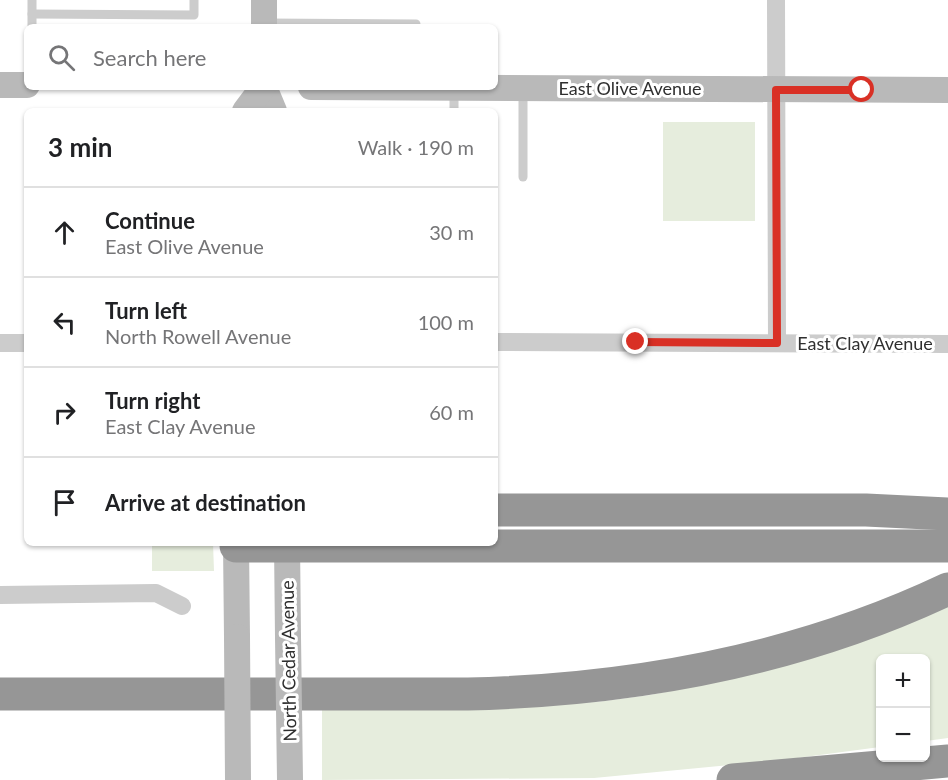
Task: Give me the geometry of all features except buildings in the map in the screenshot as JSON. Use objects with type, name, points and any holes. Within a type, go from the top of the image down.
[{"type":"highway","points":[[498,510],[866,510],[948,514]]},
{"type":"highway","points":[[498,545],[948,546]]},
{"type":"highway","points":[[0,694],[468,694],[514,693],[613,684],[688,673],[753,658],[836,633],[947,590]]},
{"type":"highway","points":[[734,780],[948,761]]},
{"type":"main road","points":[[0,85],[24,85]]},
{"type":"main road","name":"East Olive Avenue","points":[[426,90],[454,99],[523,88],[948,90]]},
{"type":"main road","points":[[247,108],[261,90]]},
{"type":"main road","points":[[264,90],[273,108]]},
{"type":"main road","points":[[236,546],[238,780]]},
{"type":"main road","name":"North Cedar Avenue","points":[[287,546],[290,780]]},
{"type":"street","points":[[776,0],[777,343]]},
{"type":"street","name":"East Clay Avenue","points":[[498,342],[948,344]]},
{"type":"street","points":[[0,343],[24,343]]},
{"type":"street","points":[[0,595],[156,593],[182,606]]},
{"type":"lane","points":[[32,0],[32,24]]},
{"type":"lane","points":[[32,14],[194,15],[194,0]]},
{"type":"lane","points":[[264,17],[318,24]]},
{"type":"lane","points":[[523,88],[523,177]]},
{"type":"green space","points":[[663,122],[755,122],[755,221],[663,221]]},
{"type":"green space","points":[[152,546],[213,546],[214,571],[152,571]]},
{"type":"green space","points":[[948,603],[948,738],[930,740],[930,654],[876,654],[876,748],[782,760],[594,778],[322,780],[322,708],[597,702],[650,695],[711,683]]},
{"type":"route","points":[[636,342],[777,343],[776,90],[862,90]]}]
